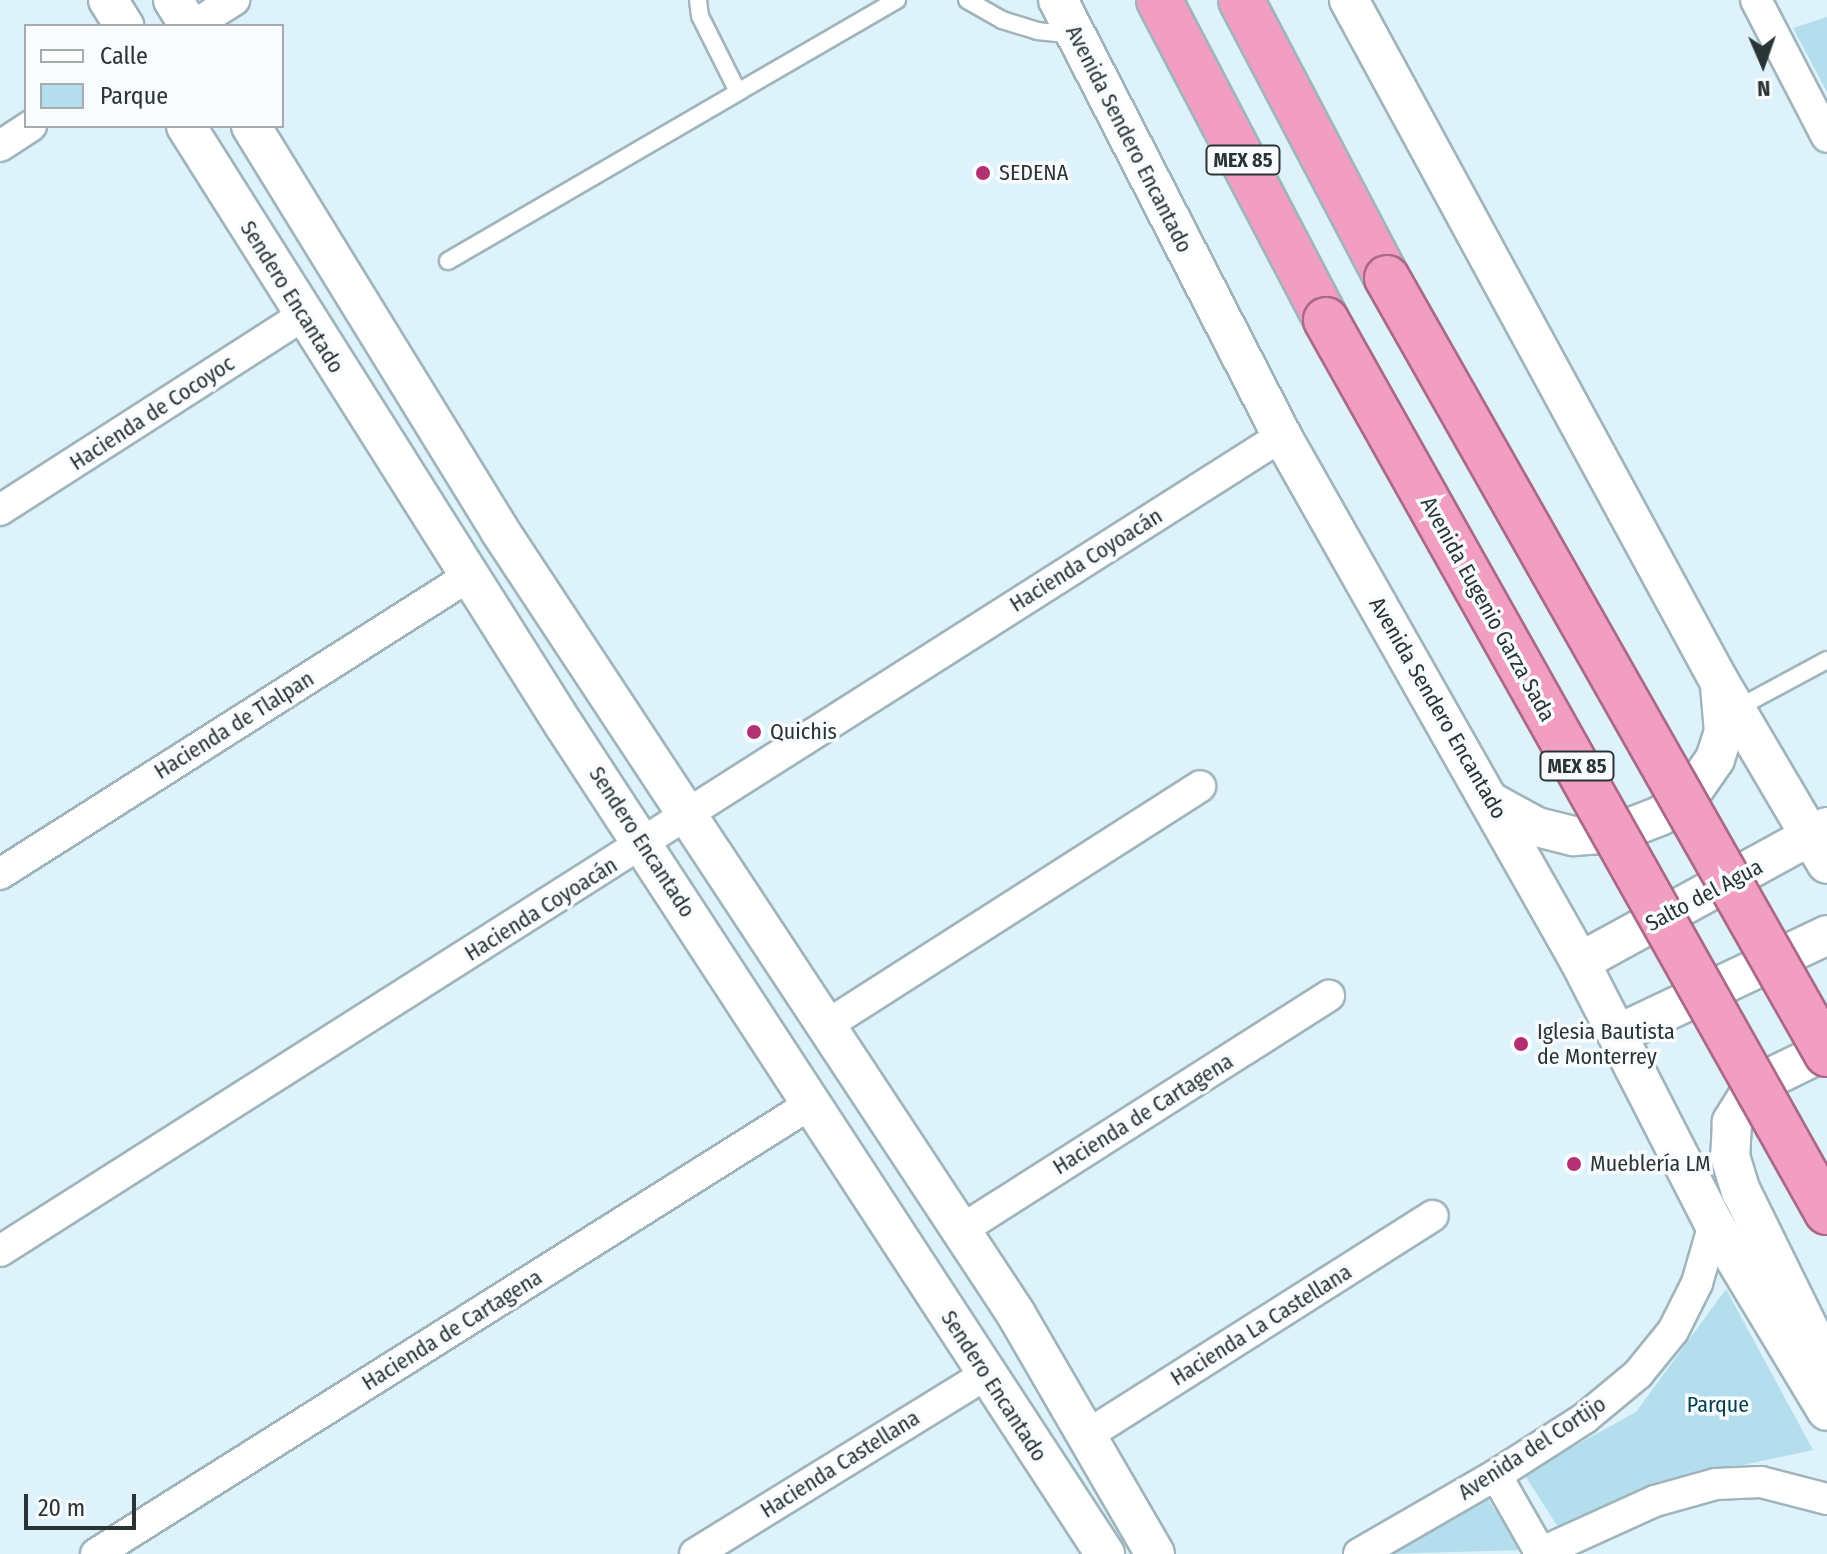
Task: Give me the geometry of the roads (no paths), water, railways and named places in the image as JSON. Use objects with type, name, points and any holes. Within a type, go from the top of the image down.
[{"type":"highway","name":"Avenida Eugenio Garza Sada","points":[[1159,0],[1326,320],[1827,1212]]},
{"type":"highway","name":"MEX 85","points":[[1241,0],[1387,278],[1827,1052]]},
{"type":"street","points":[[108,0],[123,24]]},
{"type":"street","points":[[173,0],[190,24]]},
{"type":"street","points":[[194,24],[234,0]]},
{"type":"street","name":"Avenida Sendero Encantado","points":[[1058,0],[1282,436],[1493,803],[1618,1034],[1714,1224],[1827,1411]]},
{"type":"street","points":[[1349,0],[1728,695],[1822,842]]},
{"type":"street","points":[[1756,0],[1827,137]]},
{"type":"street","points":[[0,146],[28,128]]},
{"type":"street","name":"Sendero Encantado","points":[[187,128],[469,576],[646,843],[809,1105],[1105,1554]]},
{"type":"street","points":[[252,128],[500,531],[827,1025],[1089,1434],[1155,1554]]},
{"type":"street","name":"Hacienda de Cocoyoc","points":[[0,510],[304,315]]},
{"type":"street","name":"Hacienda Coyoacán","points":[[0,1251],[1282,436]]},
{"type":"street","name":"Hacienda de Tlalpan","points":[[0,874],[469,576]]},
{"type":"street","points":[[1493,803],[1537,827],[1574,836],[1616,833],[1660,816],[1690,795],[1715,759],[1724,732],[1728,695]]},
{"type":"street","points":[[827,1025],[1200,786]]},
{"type":"street","name":"Salto del Agua","points":[[1580,962],[1822,842]]},
{"type":"street","points":[[1618,1034],[1827,935]]},
{"type":"street","name":"Hacienda de Cartagena","points":[[958,1232],[1329,996]]},
{"type":"street","points":[[1827,1052],[1772,1077],[1748,1096],[1732,1122],[1730,1156],[1741,1191],[1827,1366]]},
{"type":"street","name":"Hacienda de Cartagena","points":[[96,1554],[809,1105]]},
{"type":"street","name":"Hacienda La Castellana","points":[[1089,1434],[1433,1216]]},
{"type":"street","name":"Avenida del Cortijo","points":[[1359,1554],[1496,1475],[1585,1418],[1638,1374],[1673,1331],[1697,1283],[1714,1224]]},
{"type":"street","name":"Hacienda Castellana","points":[[695,1554],[986,1374]]},
{"type":"street","points":[[1496,1475],[1540,1554],[1655,1501],[1716,1484],[1761,1482],[1827,1499]]},
{"type":"lane","points":[[698,0],[700,16],[738,92]]},
{"type":"lane","points":[[448,261],[897,0]]},
{"type":"lane","points":[[967,0],[1025,28],[1075,35]]},
{"type":"lane","points":[[1728,695],[1827,660]]},
{"type":"place","name":"SEDENA","points":[[983,173]]},
{"type":"place","name":"Quichis","points":[[754,732]]},
{"type":"place","name":"Iglesia Bautista de Monterrey","points":[[1521,1044]]},
{"type":"place","name":"Mueblería LM","points":[[1574,1164]]},
{"type":"park label","name":"Parque","points":[[1718,1405]]}]
